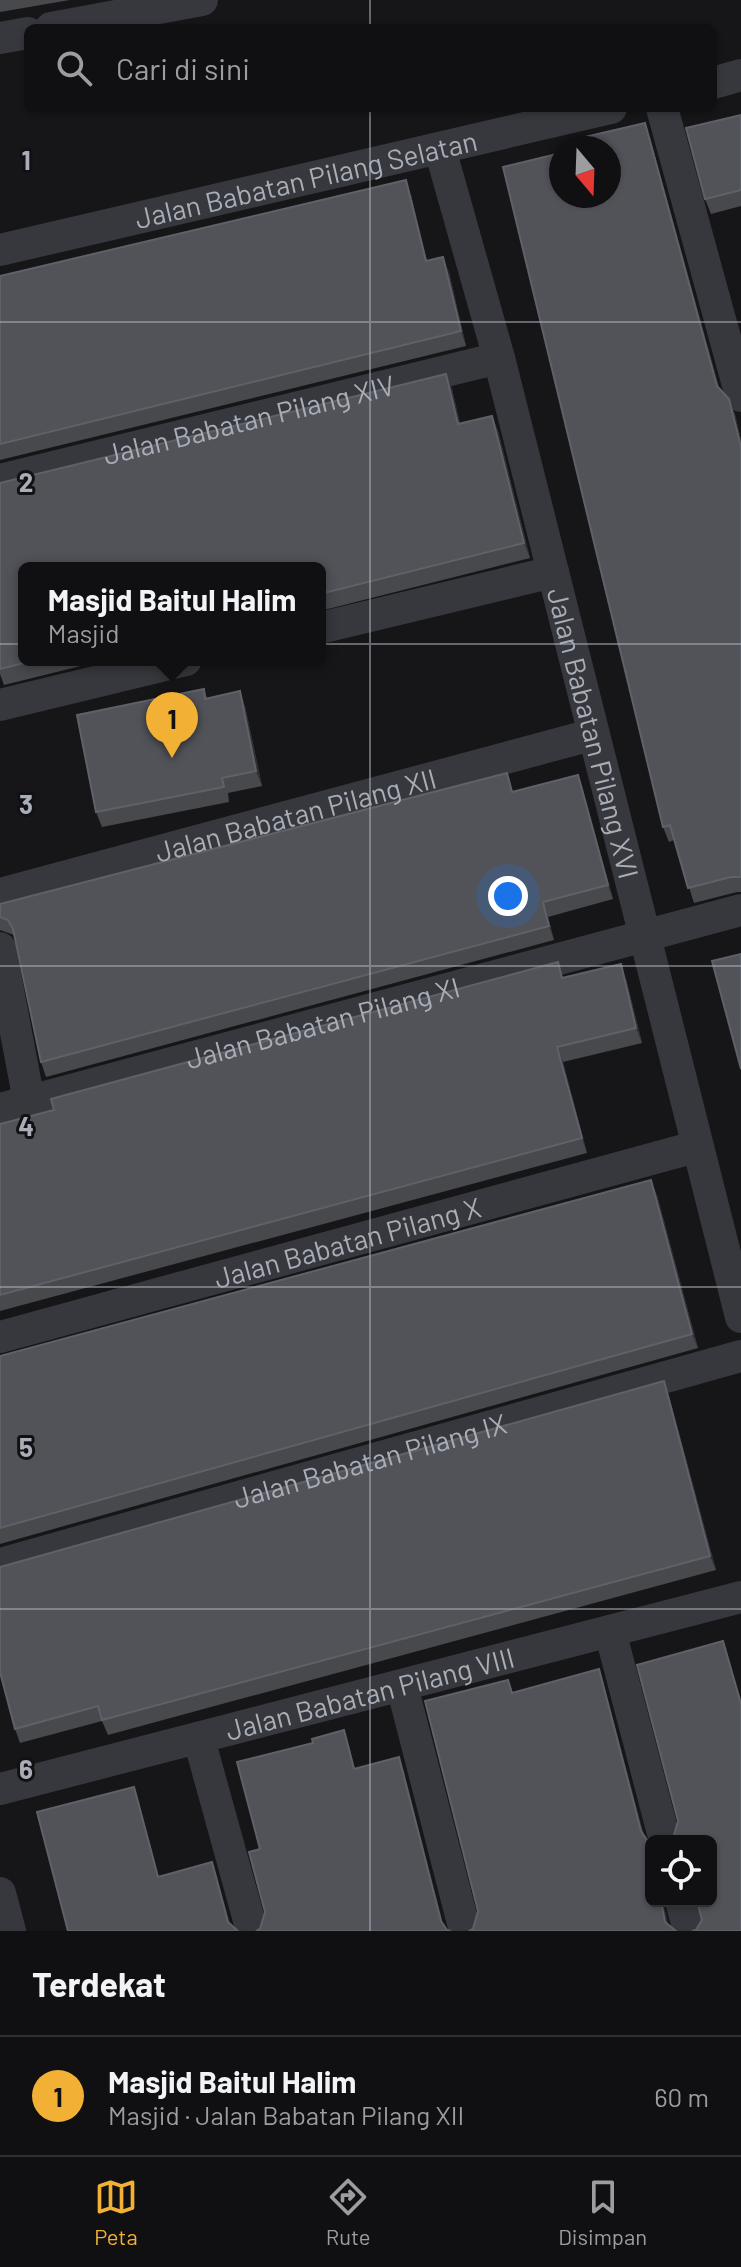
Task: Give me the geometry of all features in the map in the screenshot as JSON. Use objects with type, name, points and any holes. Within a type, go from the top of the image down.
[{"type":"street","points":[[63,24],[112,8],[202,0]]},
{"type":"street","points":[[0,38],[24,34]]},
{"type":"street","points":[[717,82],[741,75]]},
{"type":"street","name":"Jalan Babatan Pilang Selatan","points":[[0,250],[594,112]]},
{"type":"street","points":[[663,112],[729,309],[741,396]]},
{"type":"street","name":"Jalan Babatan Pilang XVI","points":[[440,149],[499,358],[591,735],[741,1317]]},
{"type":"street","name":"Jalan Babatan Pilang XIV","points":[[0,480],[499,358]]},
{"type":"street","points":[[326,627],[553,572]]},
{"type":"street","points":[[0,705],[161,666]]},
{"type":"street","name":"Jalan Babatan Pilang XII","points":[[0,894],[591,735]]},
{"type":"street","name":"Jalan Babatan Pilang XI","points":[[14,1105],[741,910]]},
{"type":"street","points":[[0,948],[14,1105]]},
{"type":"street","name":"Jalan Babatan Pilang X","points":[[0,1337],[695,1147]]},
{"type":"street","name":"Jalan Babatan Pilang IX","points":[[0,1564],[741,1356]]},
{"type":"street","name":"Jalan Babatan Pilang VIII","points":[[0,1789],[741,1597]]},
{"type":"street","points":[[610,1631],[663,1835]]},
{"type":"street","points":[[402,1686],[465,1931]]},
{"type":"street","points":[[199,1739],[252,1931]]},
{"type":"street","points":[[0,1893],[10,1931]]},
{"type":"street","points":[[683,1907],[689,1931]]},
{"type":"building","points":[[741,115],[741,190],[705,199],[686,128]]},
{"type":"building","points":[[645,123],[717,386],[729,399],[741,447],[741,877],[688,888],[670,825],[663,827],[503,167],[549,156],[549,208],[621,208],[621,136],[589,136]]},
{"type":"building","points":[[406,180],[426,261],[443,257],[461,331],[0,444],[0,276]]},
{"type":"building","points":[[446,374],[458,424],[492,416],[524,543],[326,592],[326,562],[18,562],[18,664],[0,669],[0,483]]},
{"type":"building","points":[[204,689],[205,699],[240,691],[256,771],[222,778],[224,787],[96,812],[77,715]]},
{"type":"building","points":[[507,773],[512,792],[578,775],[608,885],[543,902],[549,926],[41,1062],[13,929],[8,920],[0,917],[0,904]]},
{"type":"building","points":[[741,954],[741,1069],[712,961]]},
{"type":"building","points":[[558,962],[562,978],[621,964],[636,1028],[557,1047],[582,1138],[0,1295],[0,1124],[54,1110],[51,1099]]},
{"type":"building","points":[[651,1180],[692,1334],[0,1528],[0,1356]]},
{"type":"building","points":[[664,1381],[710,1556],[102,1720],[98,1706],[15,1729],[0,1672],[0,1567]]},
{"type":"building","points":[[723,1641],[741,1704],[741,1931],[692,1931],[702,1920],[699,1907],[717,1907],[717,1835],[674,1835],[678,1821],[637,1665]]},
{"type":"building","points":[[599,1669],[645,1837],[645,1907],[662,1907],[665,1922],[676,1931],[469,1931],[473,1929],[478,1911],[425,1701],[508,1680],[512,1693]]},
{"type":"building","points":[[344,1730],[354,1769],[399,1757],[441,1921],[451,1931],[256,1931],[260,1929],[265,1912],[249,1852],[260,1849],[237,1762],[313,1743],[312,1739]]},
{"type":"building","points":[[134,1787],[158,1877],[212,1862],[228,1922],[238,1931],[68,1931],[37,1812]]},
{"type":"place","name":"Masjid Baitul Halim","points":[[172,758]]}]
